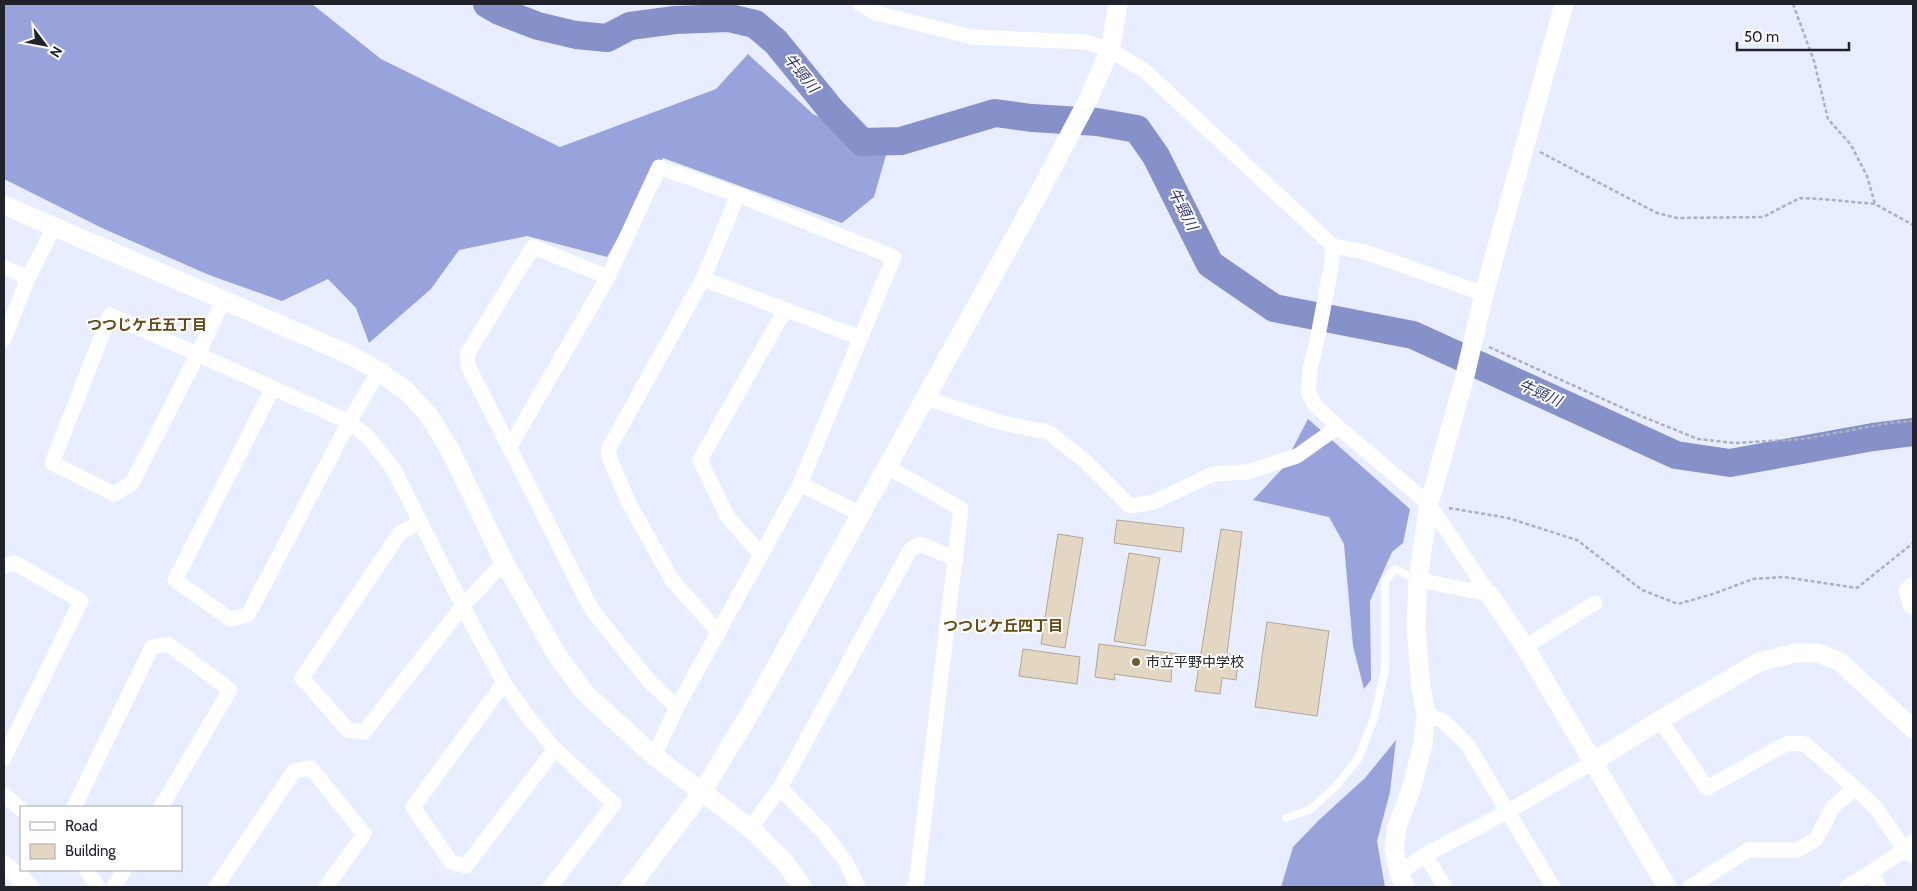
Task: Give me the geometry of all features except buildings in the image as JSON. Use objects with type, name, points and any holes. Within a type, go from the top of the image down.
[{"type":"street","points":[[860,4],[876,13],[972,37],[1086,42],[1110,50],[1145,71],[1333,246],[1365,252],[1484,294]]},
{"type":"street","points":[[630,887],[703,791],[756,703],[888,467],[1088,100],[1110,50],[1118,4]]},
{"type":"street","points":[[1402,880],[1394,849],[1397,826],[1411,790],[1423,744],[1426,714],[1421,688],[1416,626],[1418,580],[1429,504],[1464,380],[1484,294],[1564,4]]},
{"type":"street","points":[[509,448],[608,277],[659,167],[738,195],[894,257],[800,484],[677,707],[654,756]]},
{"type":"street","points":[[719,633],[672,580],[628,501],[608,450],[703,279],[738,195]]},
{"type":"street","points":[[4,205],[348,354],[379,371],[406,391],[428,414],[450,450],[504,562],[557,655],[585,693],[654,756],[750,828],[784,861],[802,887]]},
{"type":"street","points":[[4,340],[28,278],[54,227]]},
{"type":"street","points":[[1333,246],[1331,267],[1310,369],[1308,392],[1315,406],[1429,504],[1525,647],[1667,887]]},
{"type":"street","points":[[608,277],[533,247],[467,354],[469,368],[592,610],[649,681],[677,707]]},
{"type":"street","points":[[4,267],[28,278]]},
{"type":"street","points":[[703,279],[861,338]]},
{"type":"street","points":[[222,301],[198,354],[132,483],[114,494],[52,463],[110,315],[198,354],[349,422],[368,437],[394,470],[504,683],[529,718],[555,749],[614,804],[550,887]]},
{"type":"street","points":[[761,555],[727,516],[700,460],[785,310]]},
{"type":"street","points":[[273,388],[175,580],[230,619],[248,615],[349,422],[379,371]]},
{"type":"street","points":[[926,398],[1002,423],[1048,432],[1085,461],[1130,506],[1154,502],[1213,474],[1247,472],[1297,456],[1338,427]]},
{"type":"street","points":[[888,467],[961,509],[916,886],[914,887]]},
{"type":"street","points":[[800,484],[861,514]]},
{"type":"street","points":[[420,522],[400,533],[302,678],[348,730],[364,732],[463,606],[504,562]]},
{"type":"street","points":[[750,828],[780,788],[910,550],[920,544],[956,559]]},
{"type":"street","points":[[4,566],[15,563],[81,600],[4,758]]},
{"type":"street","points":[[1418,580],[1489,594]]},
{"type":"street","points":[[1913,584],[1906,590],[1910,605],[1913,608]]},
{"type":"street","points":[[1525,647],[1596,603]]},
{"type":"street","points":[[74,806],[152,647],[168,644],[230,690],[162,806]]},
{"type":"street","points":[[1402,880],[1425,855],[1507,812],[1759,662],[1795,654],[1818,654],[1840,662],[1913,729]]},
{"type":"street","points":[[504,683],[413,807],[451,862],[466,866],[555,749]]},
{"type":"street","points":[[1426,714],[1443,721],[1467,744],[1553,887]]},
{"type":"street","points":[[1660,720],[1707,788],[1788,743],[1805,744],[1855,788],[1876,808],[1911,849],[1847,887]]},
{"type":"street","points":[[216,887],[294,771],[312,768],[364,834],[326,887]]},
{"type":"street","points":[[780,788],[823,832],[846,862],[858,887]]},
{"type":"street","points":[[1690,887],[1748,850],[1798,850],[1816,839],[1833,807],[1855,788]]},
{"type":"street","points":[[4,795],[20,808]]},
{"type":"street","points":[[1425,855],[1445,887]]},
{"type":"street","points":[[4,865],[29,887]]},
{"type":"street","points":[[87,871],[98,887]]},
{"type":"street","points":[[114,887],[123,871]]},
{"type":"street","points":[[1871,874],[1879,887]]},
{"type":"lane","points":[[1286,818],[1311,809],[1334,787],[1358,759],[1374,718],[1385,670],[1385,581],[1395,568],[1418,580]]},
{"type":"path","points":[[1793,4],[1814,61],[1828,119],[1851,145],[1867,176],[1875,204]]},
{"type":"path","points":[[1525,144],[1657,213],[1677,218],[1763,217],[1800,198],[1875,204],[1913,225]]},
{"type":"path","points":[[1474,340],[1636,414],[1698,439],[1734,443],[1804,439],[1889,423],[1913,421]]},
{"type":"path","points":[[1429,504],[1508,518],[1577,540],[1642,590],[1678,604],[1713,594],[1753,579],[1784,577],[1857,588],[1913,543]]},
{"type":"shaded area","points":[[4,4],[312,4],[381,59],[560,147],[716,89],[748,54],[813,114],[888,148],[874,197],[842,223],[663,158],[607,257],[527,236],[459,250],[431,289],[369,343],[356,308],[328,279],[282,301],[209,275],[102,228],[4,179]]},
{"type":"shaded area","points":[[1308,419],[1410,509],[1403,543],[1392,552],[1370,601],[1371,680],[1364,689],[1353,646],[1344,544],[1329,517],[1253,500],[1282,469]]},
{"type":"shaded area","points":[[1396,740],[1390,792],[1377,841],[1385,887],[1281,887],[1293,847],[1319,820],[1365,778]]},
{"type":"waterway","name":"牛頸川","points":[[487,4],[499,11],[538,26],[576,35],[607,38],[630,26],[675,20],[729,18],[755,24],[776,42],[832,111],[862,142],[901,141],[995,113],[1032,118],[1097,122],[1137,129],[1156,156],[1210,264],[1274,308],[1413,335],[1676,455],[1730,463],[1873,437],[1913,432]]},
{"type":"place","name":"市立平野中学校","points":[[1136,662]]},
{"type":"district","name":"つつじケ丘五丁目","points":[[147,325]]},
{"type":"district","name":"つつじケ丘四丁目","points":[[1003,626]]}]
